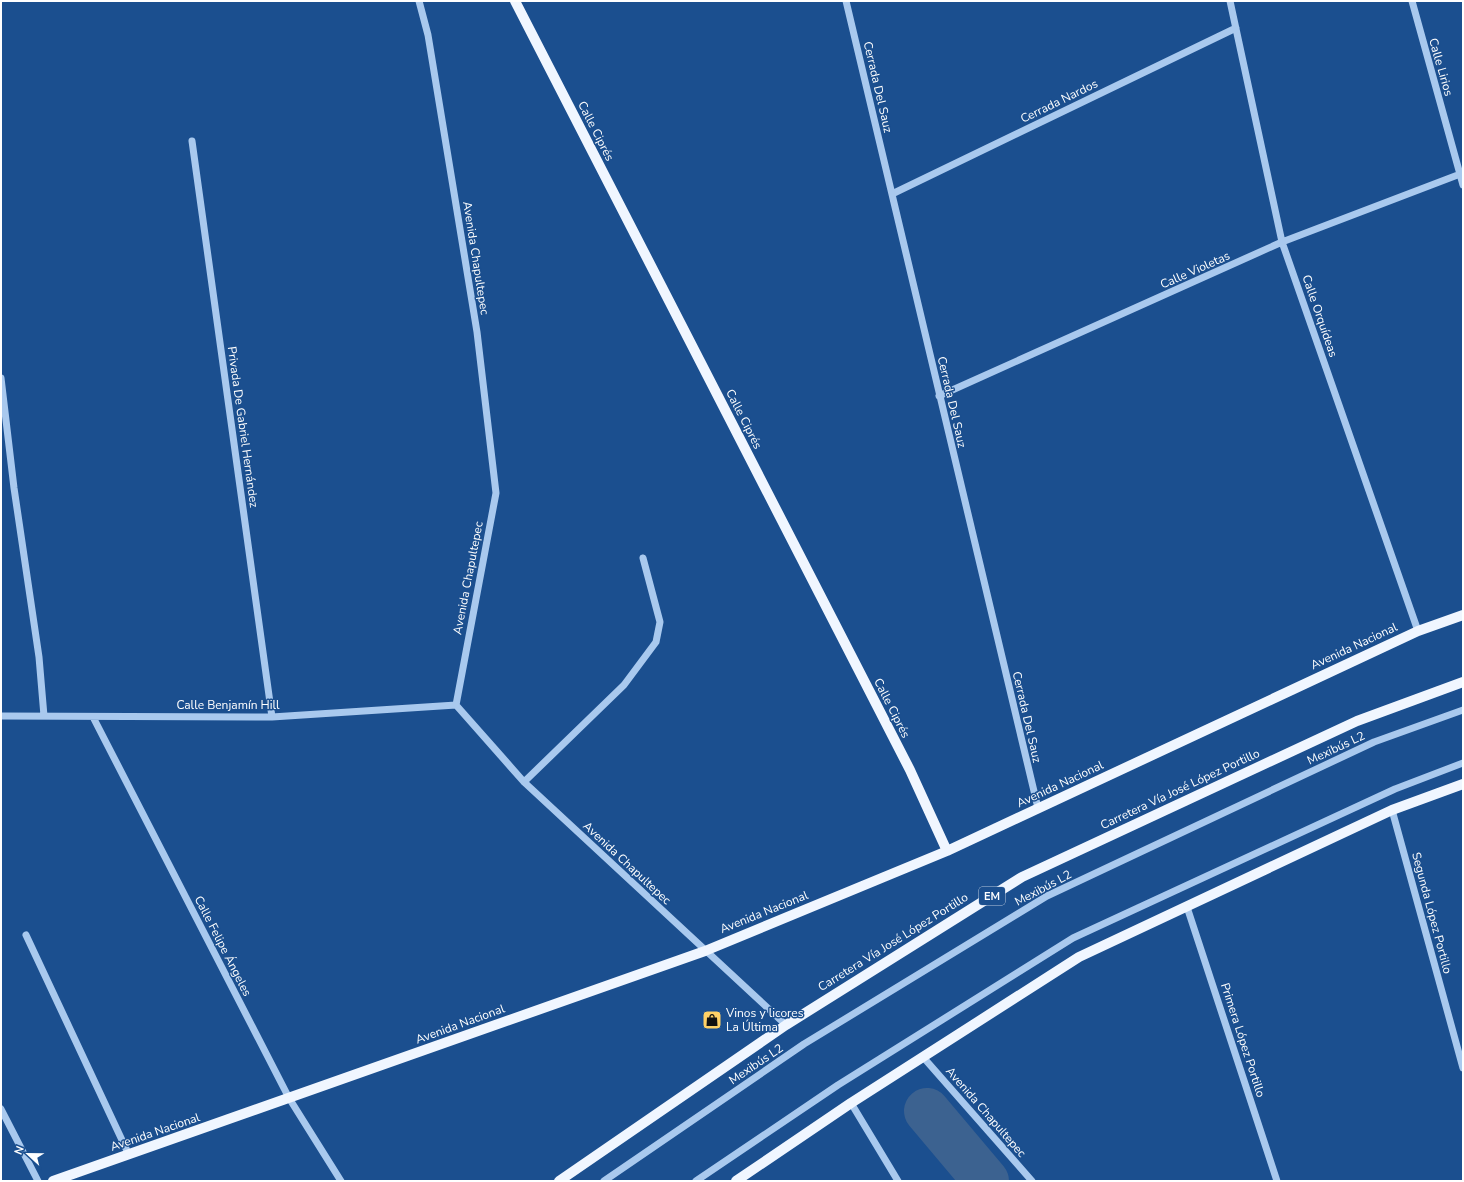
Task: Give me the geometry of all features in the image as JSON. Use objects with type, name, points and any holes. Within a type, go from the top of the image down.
[{"type":"main road","name":"Calle Ciprés","points":[[515,1],[902,756],[947,851]]},
{"type":"main road","name":"Avenida Nacional","points":[[53,1181],[705,951],[947,851],[1418,631],[1463,615]]},
{"type":"main road","name":"Carretera Vía José López Portillo","points":[[559,1181],[786,1025],[1022,877],[1357,721],[1463,682]]},
{"type":"main road","points":[[736,1181],[851,1103],[1079,957],[1392,810],[1463,784]]},
{"type":"street","name":"Avenida Chapultepec","points":[[419,1],[428,35],[477,332],[496,493],[456,705],[524,782],[786,1025]]},
{"type":"street","name":"Cerrada Del Sauz","points":[[846,1],[1038,808]]},
{"type":"street","name":"Calle Orquídeas","points":[[1230,1],[1282,242],[1418,631]]},
{"type":"street","name":"Calle Lirios","points":[[1412,1],[1463,185]]},
{"type":"street","name":"Cerrada Nardos","points":[[892,194],[1236,28]]},
{"type":"street","name":"Privada De Gabriel Hernández","points":[[192,141],[272,717]]},
{"type":"street","name":"Calle Violetas","points":[[939,396],[1282,242],[1461,174]]},
{"type":"street","points":[[1,378],[14,488],[39,657],[44,716]]},
{"type":"street","points":[[524,782],[624,685],[639,667],[656,642],[660,622],[643,558]]},
{"type":"street","name":"Calle Benjamín Hill","points":[[1,716],[272,717],[456,705]]},
{"type":"street","name":"Mexibús L2","points":[[604,1181],[804,1044],[1047,896],[1374,742],[1463,710]]},
{"type":"street","name":"Calle Felipe Ángeles","points":[[93,717],[289,1098],[341,1181]]},
{"type":"street","points":[[696,1181],[838,1085],[1073,938],[1395,789],[1463,763]]},
{"type":"street","name":"Segunda López Portillo","points":[[1392,810],[1463,1068]]},
{"type":"street","name":"Primera López Portillo","points":[[1187,906],[1277,1181]]},
{"type":"street","points":[[26,935],[129,1155]]},
{"type":"street","name":"Avenida Chapultepec","points":[[923,1057],[1032,1181]]},
{"type":"street","points":[[851,1103],[898,1181]]},
{"type":"street","points":[[1,1109],[38,1181]]},
{"type":"waterway","points":[[927,1111],[986,1181]]},
{"type":"place","name":"Vinos y licores La Última","points":[[712,1020]]}]
